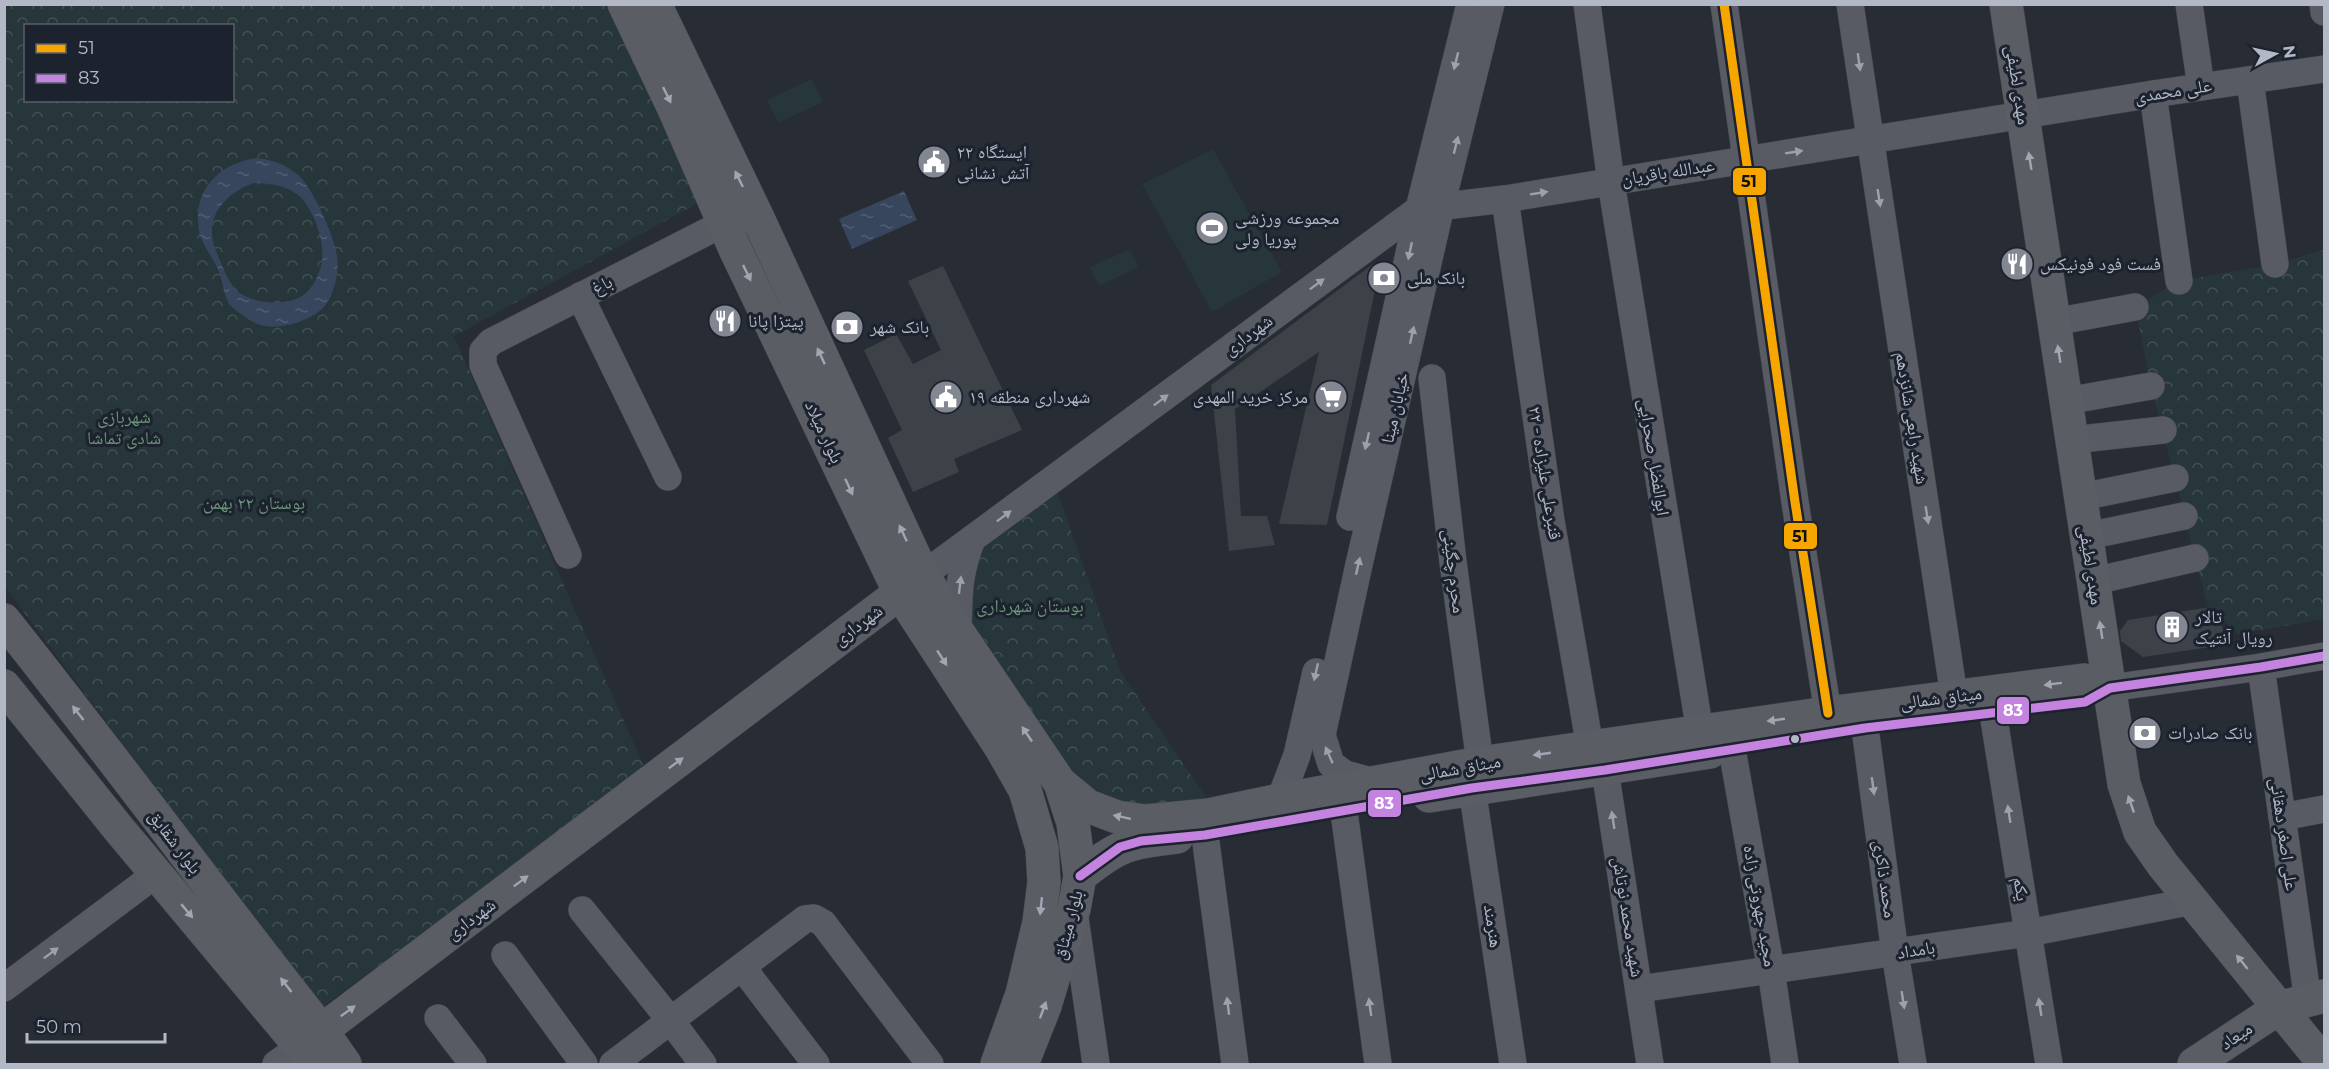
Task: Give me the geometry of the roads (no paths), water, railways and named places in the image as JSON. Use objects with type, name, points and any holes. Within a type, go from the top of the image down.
[{"type":"main road","name":"بلوار میلاد","points":[[624,4],[659,45],[757,216],[911,584],[958,632],[1060,783]]},
{"type":"main road","name":"بلوار میلاد","points":[[655,4],[659,45],[724,223],[911,584],[1025,790],[1042,848]]},
{"type":"main road","name":"مهدی لطیفی","points":[[2006,4],[2124,784],[2140,832],[2193,901],[2295,1005],[2325,1063]]},
{"type":"main road","name":"شهرداری","points":[[304,1051],[911,584]]},
{"type":"main road","name":"بلوار شقایق","points":[[4,620],[108,750],[153,812],[304,1051]]},
{"type":"main road","name":"میثاق شمالی","points":[[1598,758],[1700,732],[1828,713],[2084,680],[2110,688]]},
{"type":"main road","name":"بلوار شقایق","points":[[4,686],[118,828],[304,1051],[345,1065]]},
{"type":"main road","name":"میثاق شمالی","points":[[1080,876],[1120,847],[1141,840],[1205,835],[1376,783],[1476,776],[1598,758],[1732,749],[1865,728],[2085,702],[2110,688]]},
{"type":"main road","points":[[68,766],[85,778],[95,781],[104,779],[111,773],[108,750]]},
{"type":"main road","name":"میثاق شمالی","points":[[1060,783],[1089,806],[1118,818],[1145,821],[1282,811],[1344,812],[1476,776]]},
{"type":"main road","name":"بلوار میثاق","points":[[1022,1065],[1045,1006],[1074,909],[1080,876],[1073,823],[1060,783]]},
{"type":"main road","points":[[118,828],[119,814],[123,806],[133,803],[153,812]]},
{"type":"main road","name":"بلوار میثاق","points":[[997,1065],[1022,994],[1039,922],[1044,882],[1042,848]]},
{"type":"main road","name":"میعاد","points":[[2194,1065],[2295,1005]]},
{"type":"street","name":"خیابان مینا","points":[[1376,783],[1345,774],[1331,764],[1322,735],[1358,569],[1470,4]]},
{"type":"street","name":"خیابان مینا","points":[[1282,811],[1430,207],[1491,4]]},
{"type":"street","name":"ابوالفضل صحرایی","points":[[1587,4],[1611,182],[1700,732]]},
{"type":"street","points":[[1724,4],[1828,713]]},
{"type":"street","name":"شهید رابعی شانزدهم","points":[[1850,4],[1954,696]]},
{"type":"street","points":[[2188,4],[2201,87]]},
{"type":"street","points":[[2323,4],[2325,12]]},
{"type":"street","name":"علی محمدی","points":[[2023,115],[2325,69]]},
{"type":"street","points":[[2250,80],[2275,264]]},
{"type":"street","points":[[2153,94],[2179,281]]},
{"type":"street","name":"عبدالله باقریان","points":[[1430,207],[1504,199],[2023,115]]},
{"type":"street","name":"قنبرعلی علیزاده - ۲۲","points":[[1504,199],[1551,521],[1598,758]]},
{"type":"street","name":"شهرداری","points":[[911,584],[1430,207]]},
{"type":"street","name":"باغ","points":[[568,555],[483,365],[483,351],[491,342],[724,223],[757,216]]},
{"type":"street","points":[[580,296],[668,477]]},
{"type":"street","points":[[2054,322],[2135,306]]},
{"type":"street","name":"محرم چگینی","points":[[1432,378],[1476,776]]},
{"type":"street","points":[[2066,401],[2151,386]]},
{"type":"street","points":[[2072,440],[2163,430]]},
{"type":"street","points":[[2081,497],[2175,478]]},
{"type":"street","points":[[2087,536],[2184,516]]},
{"type":"street","points":[[958,632],[959,584],[972,539]]},
{"type":"street","points":[[2094,581],[2195,558]]},
{"type":"street","points":[[2110,688],[2325,656]]},
{"type":"street","name":"علی اصغر دهقانی","points":[[2261,667],[2282,817],[2295,1005]]},
{"type":"street","name":"یکم","points":[[1993,713],[2049,1065]]},
{"type":"street","name":"محمد ذاکری","points":[[1865,728],[1895,953],[1913,1065]]},
{"type":"street","name":"مجید جهروتی زاده","points":[[1732,749],[1771,970],[1785,1065]]},
{"type":"street","name":"شهید محمد نوتاش","points":[[1598,758],[1639,989],[1650,1065]]},
{"type":"street","name":"هنرمند","points":[[1476,776],[1514,1065]]},
{"type":"street","points":[[2282,817],[2325,809]]},
{"type":"street","points":[[1344,812],[1378,1065]]},
{"type":"street","points":[[1205,835],[1235,1065]]},
{"type":"street","points":[[4,988],[156,874]]},
{"type":"street","name":"بامداد","points":[[1639,989],[2028,933],[2193,901]]},
{"type":"street","points":[[1074,909],[1096,1065]]},
{"type":"street","points":[[582,910],[671,1021],[703,1065]]},
{"type":"street","points":[[613,1065],[805,920],[814,918],[823,922],[930,1065]]},
{"type":"street","points":[[505,956],[584,1065]]},
{"type":"street","points":[[742,967],[816,1065]]},
{"type":"street","points":[[2183,1065],[2295,1005]]},
{"type":"street","points":[[438,1018],[472,1065]]},
{"type":"water","points":[[257,158],[268,160],[284,165],[298,175],[310,190],[332,237],[338,267],[331,296],[321,310],[296,323],[274,327],[261,325],[254,323],[232,307],[226,298],[217,267],[200,235],[199,206],[203,193],[219,173],[243,161]],"holes":[[[254,183],[271,184],[298,195],[309,209],[318,228],[322,248],[318,276],[308,291],[294,300],[266,302],[240,293],[234,288],[217,255],[212,237],[212,227],[217,212],[233,194]]]},
{"type":"water","points":[[904,191],[917,220],[852,249],[839,219]]},
{"type":"place","name":"ایستگاه ۲۲ آتش نشانی","points":[[934,162]]},
{"type":"place","name":"مجموعه ورزشی پوریا ولی","points":[[1212,228]]},
{"type":"place","name":"فست فود فونیکس","points":[[2017,264]]},
{"type":"place","name":"بانک ملی","points":[[1384,278]]},
{"type":"place","name":"پیتزا پانا","points":[[725,321]]},
{"type":"place","name":"بانک شهر","points":[[847,327]]},
{"type":"place","name":"شهرداری منطقه ۱۹","points":[[946,397]]},
{"type":"place","name":"مرکز خرید المهدی","points":[[1331,397]]},
{"type":"place","name":"تالار رویال آنتیک","points":[[2172,627]]},
{"type":"place","name":"بانک صادرات","points":[[2145,733]]},
{"type":"park label","name":"شهربازی شادی تماشا","points":[[124,427]]},
{"type":"park label","name":"بوستان ۲۲ بهمن","points":[[254,503]]},
{"type":"park label","name":"بوستان شهرداری","points":[[1030,606]]}]
